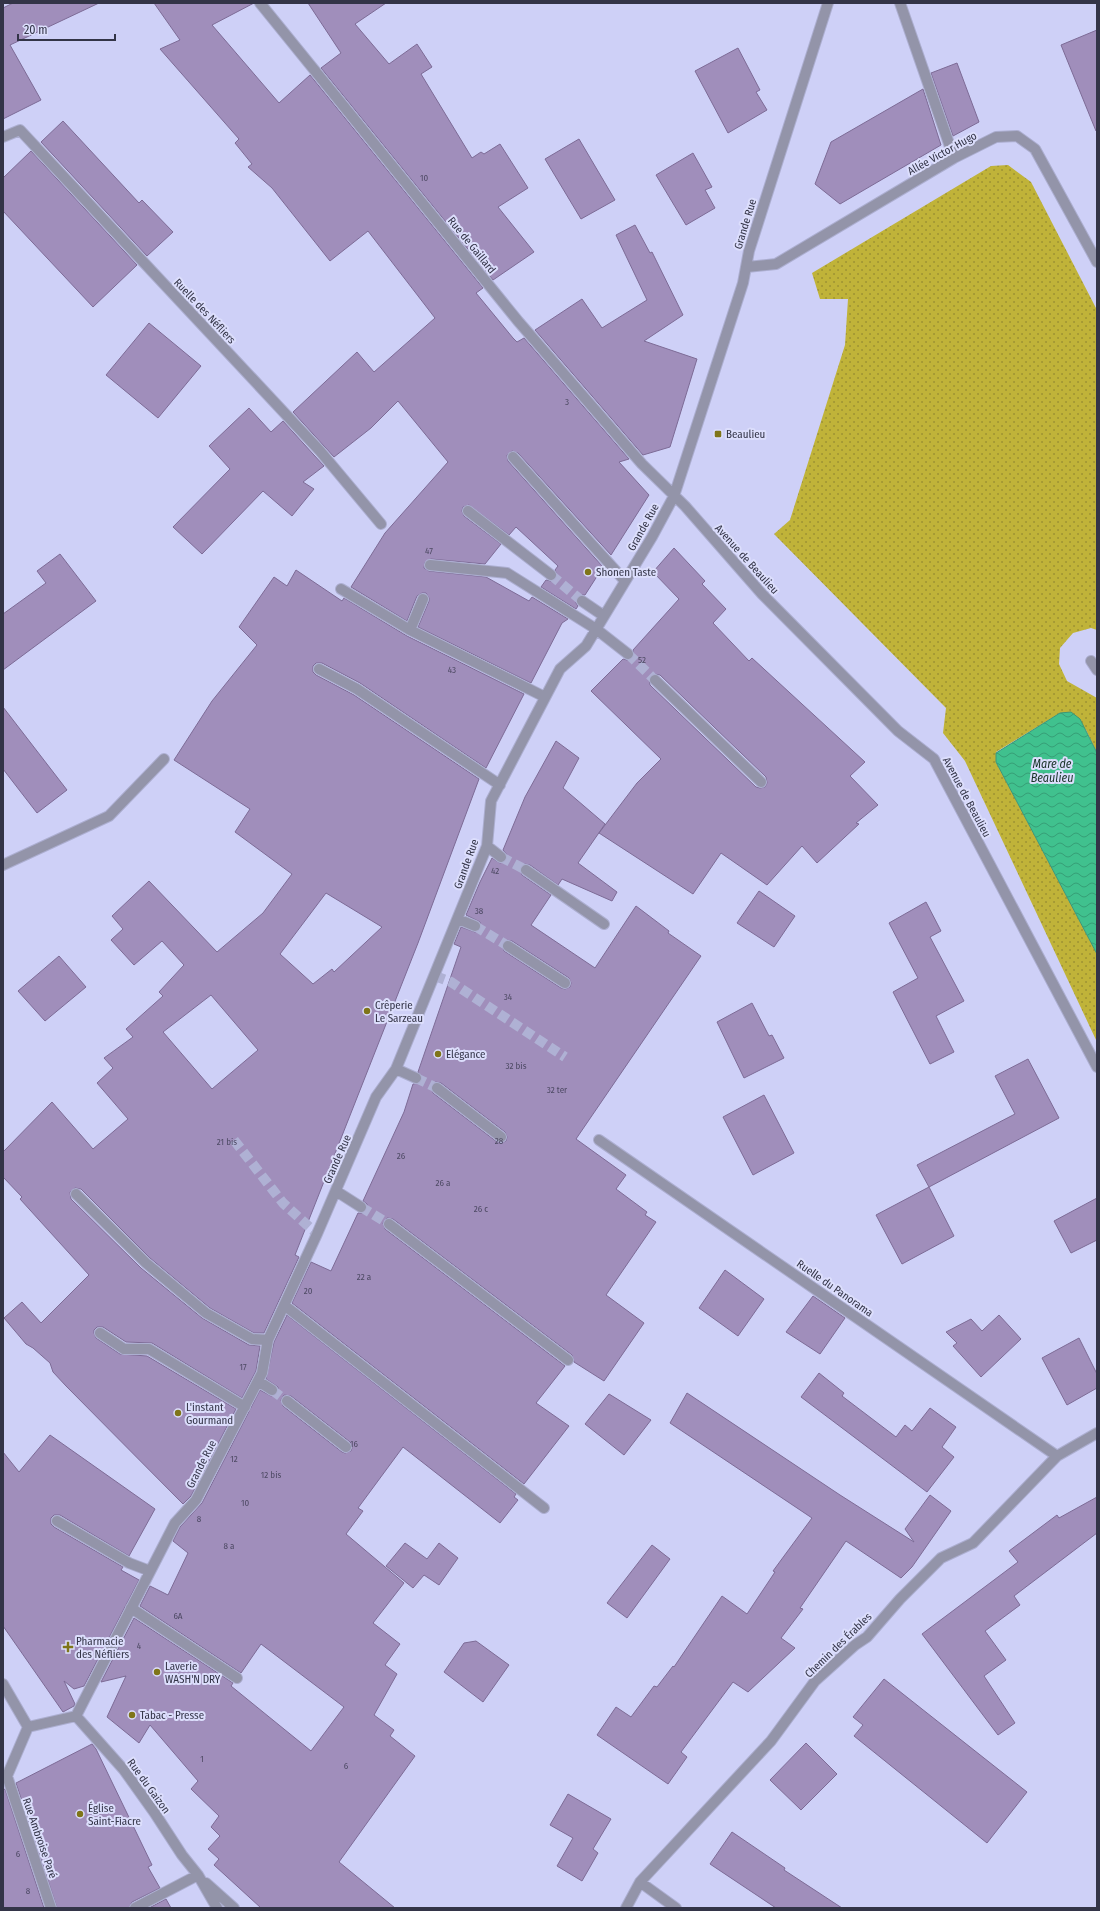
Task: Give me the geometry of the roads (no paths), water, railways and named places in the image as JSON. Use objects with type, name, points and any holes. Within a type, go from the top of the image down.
[{"type":"street","name":"Rue de Gaillard","points":[[260,3],[518,321],[642,464],[674,496]]},
{"type":"street","name":"Grande Rue","points":[[76,1716],[174,1523],[196,1500],[262,1374],[268,1340],[336,1191],[376,1097],[396,1069],[488,846],[491,801],[560,669],[586,646],[652,537],[674,496],[747,267],[748,251],[828,3]]},
{"type":"street","points":[[900,3],[954,158]]},
{"type":"street","name":"Ruelle des Néfliers","points":[[3,137],[20,130],[320,451],[381,524]]},
{"type":"street","name":"Allée Victor Hugo","points":[[747,267],[776,264],[954,158],[996,137],[1017,136],[1035,149],[1097,262]]},
{"type":"street","points":[[513,457],[626,581]]},
{"type":"street","name":"Avenue de Beaulieu","points":[[674,496],[767,599],[898,731],[934,759],[1097,1067]]},
{"type":"street","points":[[468,511],[551,574]]},
{"type":"street","points":[[430,565],[507,573],[596,629],[628,654]]},
{"type":"street","points":[[341,589],[410,630],[545,697]]},
{"type":"street","points":[[410,630],[423,600]]},
{"type":"street","points":[[582,601],[604,616]]},
{"type":"street","points":[[1091,661],[1097,670]]},
{"type":"street","points":[[319,669],[357,689],[500,785]]},
{"type":"street","points":[[655,680],[762,782]]},
{"type":"street","points":[[3,865],[108,816],[164,759]]},
{"type":"street","points":[[488,846],[501,857]]},
{"type":"street","points":[[526,870],[604,924]]},
{"type":"street","points":[[458,919],[476,926]]},
{"type":"street","points":[[508,946],[565,983]]},
{"type":"street","points":[[396,1069],[416,1078]]},
{"type":"street","points":[[437,1088],[501,1137]]},
{"type":"street","name":"Ruelle du Panorama","points":[[598,1140],[1057,1456]]},
{"type":"street","points":[[336,1191],[361,1206]]},
{"type":"street","points":[[76,1194],[146,1263],[206,1313],[252,1339],[268,1340]]},
{"type":"street","points":[[389,1224],[568,1360]]},
{"type":"street","points":[[284,1305],[544,1508]]},
{"type":"street","points":[[100,1333],[124,1349],[149,1349],[244,1407]]},
{"type":"street","points":[[258,1381],[272,1390]]},
{"type":"street","points":[[287,1401],[346,1447]]},
{"type":"street","name":"Chemin des Érables","points":[[626,1908],[640,1882],[771,1741],[815,1681],[856,1645],[868,1637],[900,1599],[941,1558],[973,1543],[1057,1456],[1097,1433]]},
{"type":"street","points":[[57,1520],[129,1563],[150,1571]]},
{"type":"street","points":[[131,1608],[237,1678]]},
{"type":"street","points":[[3,1684],[28,1727],[76,1716]]},
{"type":"street","name":"Rue du Gaizon","points":[[76,1716],[124,1770],[182,1855],[198,1875],[217,1908]]},
{"type":"street","name":"Rue Ambroise Paré","points":[[28,1727],[7,1776],[51,1908]]},
{"type":"street","points":[[135,1908],[198,1875]]},
{"type":"street","name":"Rue du Gaizon","points":[[198,1875],[234,1908]]},
{"type":"street","points":[[640,1882],[676,1908]]},
{"type":"water","name":"Mare de Beaulieu","points":[[1071,712],[1080,719],[1097,753],[1097,954],[996,762],[996,753],[1060,713]]},
{"type":"tunnel","points":[[551,575],[582,601]]},
{"type":"tunnel","points":[[628,654],[655,680]]},
{"type":"tunnel","points":[[501,857],[526,870]]},
{"type":"tunnel","points":[[475,926],[508,946]]},
{"type":"tunnel","points":[[435,976],[451,982],[565,1057]]},
{"type":"tunnel","points":[[416,1078],[437,1088]]},
{"type":"tunnel","points":[[234,1140],[283,1203],[317,1234]]},
{"type":"tunnel","points":[[361,1207],[389,1224]]},
{"type":"tunnel","points":[[272,1390],[287,1401]]},
{"type":"place","name":"Beaulieu","points":[[718,434]]},
{"type":"place","name":"Shonen Taste","points":[[588,572]]},
{"type":"place","name":"Crêperie Le Sarzeau","points":[[367,1011]]},
{"type":"place","name":"Elégance","points":[[438,1054]]},
{"type":"place","name":"L'instant Gourmand","points":[[178,1413]]},
{"type":"place","name":"Pharmacie des Néfliers","points":[[68,1647]]},
{"type":"place","name":"Laverie WASH'N DRY","points":[[157,1672]]},
{"type":"place","name":"Tabac - Presse","points":[[132,1715]]},
{"type":"place","name":"Église Saint-Fiacre","points":[[80,1814]]}]
